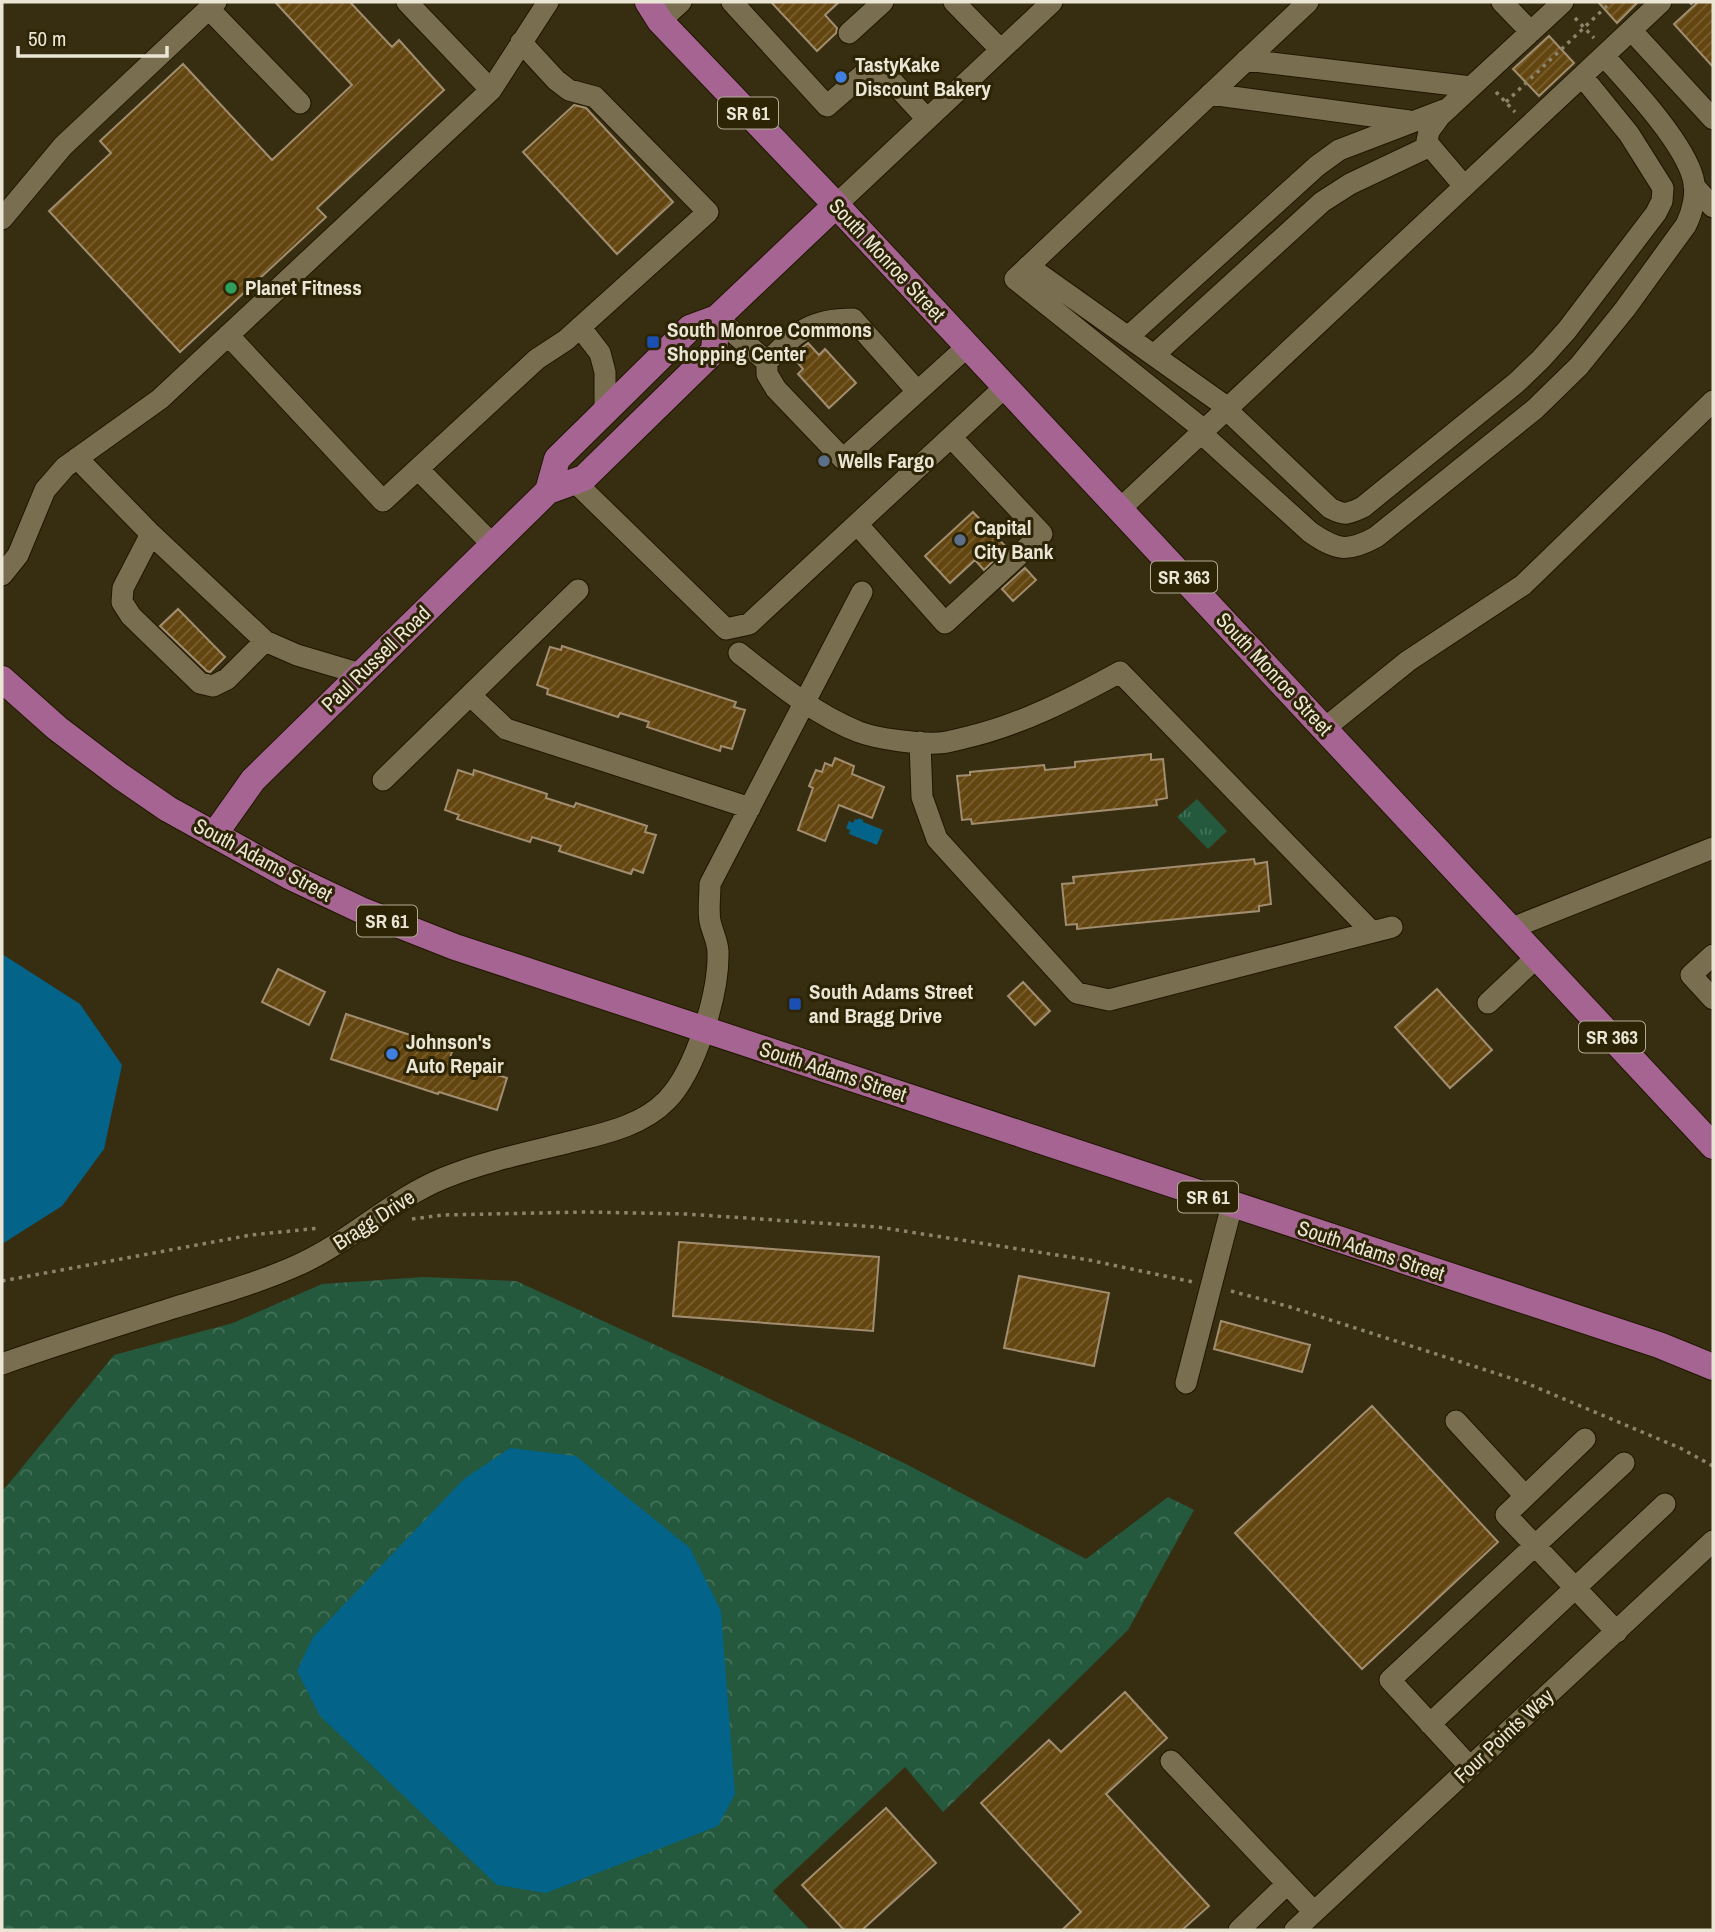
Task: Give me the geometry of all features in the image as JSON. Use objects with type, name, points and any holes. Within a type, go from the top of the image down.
[{"type":"main road","name":"South Monroe Street","points":[[634,2],[654,11],[1713,1146]]},
{"type":"main road","name":"Paul Russell Road","points":[[548,491],[557,458],[690,328],[717,318],[836,205]]},
{"type":"main road","name":"Paul Russell Road","points":[[214,835],[253,780],[548,491],[584,478],[714,351],[717,318]]},
{"type":"main road","name":"South Adams Street","points":[[2,679],[57,729],[168,809],[289,876],[372,915],[455,947],[1659,1345],[1713,1367]]},
{"type":"street","points":[[407,2],[491,90]]},
{"type":"street","points":[[2,575],[18,555],[45,490],[65,467],[160,399],[491,90],[548,2]]},
{"type":"street","points":[[654,11],[681,2]]},
{"type":"street","points":[[732,2],[827,106],[866,72],[892,82],[928,118]]},
{"type":"street","points":[[849,33],[883,2]]},
{"type":"street","points":[[954,2],[1001,50]]},
{"type":"street","name":"Paul Russell Road","points":[[836,205],[1052,2]]},
{"type":"street","points":[[1308,2],[1015,279],[1202,431],[1310,531],[1327,543],[1343,547],[1358,547],[1376,537],[1525,417],[1579,366],[1625,309],[1686,225],[1692,212],[1694,186],[1686,160],[1605,54]]},
{"type":"street","points":[[1502,2],[1531,32]]},
{"type":"street","points":[[1120,509],[1661,2]]},
{"type":"street","points":[[1464,186],[1430,146],[1427,141],[1429,131],[1448,108],[1562,3]]},
{"type":"street","points":[[2,219],[63,146],[213,5],[300,103]]},
{"type":"street","points":[[1631,30],[1713,119]]},
{"type":"street","points":[[228,335],[383,501],[537,359],[566,340],[708,212],[595,97],[569,90],[556,80],[521,42]]},
{"type":"street","points":[[1246,60],[1477,82]]},
{"type":"street","points":[[1028,266],[1227,408],[1330,508],[1349,514],[1363,507],[1516,383],[1567,330],[1656,213],[1662,201],[1662,188],[1636,145],[1582,76]]},
{"type":"street","points":[[1210,94],[1414,121]]},
{"type":"street","points":[[1128,337],[1317,166],[1339,150],[1448,108]]},
{"type":"street","points":[[1154,355],[1322,202],[1350,184],[1430,146]]},
{"type":"street","points":[[1694,186],[1713,207]]},
{"type":"street","points":[[717,318],[767,362]]},
{"type":"street","points":[[917,391],[853,319],[833,319],[796,333],[767,362],[767,374],[776,389],[843,459],[968,346]]},
{"type":"street","points":[[580,327],[600,352],[605,372],[605,411]]},
{"type":"street","points":[[574,481],[726,628],[749,624],[1006,386]]},
{"type":"street","points":[[1325,728],[1408,661],[1523,585],[1713,401]]},
{"type":"street","points":[[857,524],[945,623],[1042,534],[951,437]]},
{"type":"street","points":[[77,458],[150,534],[265,641],[297,655],[361,674]]},
{"type":"street","points":[[418,469],[493,545]]},
{"type":"street","points":[[150,534],[123,588],[122,602],[131,616],[200,684],[213,686],[228,680],[265,641]]},
{"type":"street","points":[[383,780],[578,590]]},
{"type":"street","name":"Bragg Drive","points":[[2,1364],[220,1294],[298,1265],[330,1249],[409,1197],[441,1180],[475,1167],[617,1130],[651,1114],[666,1101],[692,1062],[715,986],[718,950],[710,920],[710,884],[862,592]]},
{"type":"street","points":[[739,653],[804,704],[860,732],[898,740],[939,743],[983,734],[1041,711],[1120,672],[1382,929],[1109,1000],[1077,993],[937,839],[922,797],[920,742]]},
{"type":"street","points":[[470,695],[506,729],[750,808]]},
{"type":"street","points":[[1511,928],[1713,848]]},
{"type":"street","points":[[1713,955],[1691,975],[1713,999]]},
{"type":"street","points":[[1488,1003],[1538,957]]},
{"type":"street","points":[[1186,1383],[1232,1205]]},
{"type":"street","points":[[1456,1421],[1525,1496]]},
{"type":"street","points":[[1585,1439],[1506,1515],[1617,1632]]},
{"type":"street","points":[[1470,1767],[1390,1680],[1624,1463]]},
{"type":"street","points":[[1430,1724],[1665,1504]]},
{"type":"street","name":"Four Points Way","points":[[1295,1930],[1713,1541]]},
{"type":"street","points":[[1171,1761],[1314,1912]]},
{"type":"street","points":[[1239,1930],[1287,1884]]},
{"type":"path","points":[[1506,102],[1611,2]]},
{"type":"path","points":[[1562,3],[1605,54]]},
{"type":"path","points":[[1477,82],[1506,102],[1529,126]]},
{"type":"path","points":[[405,1220],[443,1215],[597,1212],[686,1214],[878,1227],[1089,1260],[1211,1286],[1287,1306],[1526,1383],[1680,1448],[1713,1466]]},
{"type":"path","points":[[2,1281],[251,1235],[329,1227]]},
{"type":"green space","points":[[1197,799],[1227,831],[1208,849],[1177,817]]},
{"type":"green space","points":[[424,1277],[516,1281],[906,1464],[1086,1559],[1168,1497],[1194,1510],[1128,1630],[943,1812],[905,1767],[773,1891],[810,1930],[2,1930],[2,1492],[114,1355],[233,1323],[322,1284]]},
{"type":"water","points":[[858,818],[883,830],[877,845],[849,834],[850,830],[846,828],[849,821],[853,823]]},
{"type":"water","points":[[2,954],[80,1004],[122,1065],[104,1149],[62,1206],[2,1244]]},
{"type":"water","points":[[510,1448],[576,1456],[690,1548],[721,1611],[735,1794],[718,1826],[546,1893],[497,1885],[320,1716],[297,1671],[313,1637],[464,1479]]},
{"type":"building","points":[[275,2],[350,2],[392,47],[399,40],[444,90],[317,208],[326,217],[180,352],[49,211],[111,153],[100,141],[183,64],[272,160],[352,85]]},
{"type":"building","points":[[771,2],[839,2],[825,15],[837,28],[836,33],[817,51]]},
{"type":"building","points":[[1598,2],[1638,2],[1617,23]]},
{"type":"building","points":[[1698,2],[1713,2],[1713,67],[1674,24]]},
{"type":"building","points":[[1549,36],[1574,63],[1539,96],[1513,69]]},
{"type":"building","points":[[574,105],[586,108],[673,202],[617,254],[523,152]]},
{"type":"building","points":[[808,343],[819,355],[825,349],[856,383],[829,408],[798,374],[803,369],[792,356]]},
{"type":"building","name":"Capital City Bank","points":[[973,512],[1007,548],[984,570],[975,560],[950,583],[925,556]]},
{"type":"building","points":[[1025,568],[1036,580],[1013,601],[1002,589]]},
{"type":"building","points":[[178,609],[225,657],[210,672],[160,626]]},
{"type":"building","points":[[562,646],[736,702],[734,707],[745,710],[732,749],[721,746],[720,751],[647,727],[649,722],[620,713],[618,717],[547,694],[548,689],[537,685],[550,647],[561,650]]},
{"type":"building","points":[[1151,754],[1151,760],[1163,759],[1167,798],[1156,800],[1157,805],[972,824],[971,819],[962,820],[957,776],[970,775],[970,772],[1044,765],[1045,770],[1075,767],[1075,762]]},
{"type":"building","points":[[835,758],[854,766],[852,774],[884,787],[872,818],[839,805],[825,841],[798,830],[813,788],[809,786],[816,770],[822,772],[825,763],[832,766]]},
{"type":"building","points":[[458,770],[473,775],[474,770],[547,794],[546,798],[574,807],[576,803],[647,826],[645,832],[656,835],[643,873],[633,869],[631,874],[559,851],[561,846],[532,837],[530,842],[457,819],[459,815],[445,810]]},
{"type":"building","points":[[1254,859],[1255,864],[1267,862],[1271,904],[1259,906],[1259,911],[1077,929],[1077,924],[1066,925],[1062,884],[1074,883],[1073,877]]},
{"type":"building","points":[[278,969],[325,992],[309,1025],[262,1002]]},
{"type":"building","points":[[1023,982],[1050,1011],[1035,1025],[1008,996]]},
{"type":"building","points":[[1437,989],[1492,1050],[1450,1088],[1395,1027]]},
{"type":"building","name":"Johnson's Auto Repair","points":[[346,1014],[453,1049],[449,1060],[507,1078],[497,1110],[331,1059]]},
{"type":"building","points":[[679,1242],[879,1257],[873,1331],[673,1316]]},
{"type":"building","points":[[1019,1276],[1109,1293],[1094,1366],[1004,1348]]},
{"type":"building","points":[[1221,1321],[1310,1345],[1302,1372],[1214,1349]]},
{"type":"building","points":[[1372,1406],[1498,1542],[1362,1669],[1235,1533]]},
{"type":"building","points":[[1125,1692],[1167,1738],[1106,1794],[1209,1906],[1182,1930],[1062,1930],[1081,1912],[981,1803],[1049,1740],[1061,1752]]},
{"type":"building","points":[[886,1808],[936,1863],[862,1930],[844,1930],[802,1885]]},
{"type":"place","name":"TastyKake Discount Bakery","points":[[841,77]]},
{"type":"place","name":"Planet Fitness","points":[[231,288]]},
{"type":"place","name":"South Monroe Commons Shopping Center","points":[[653,342]]},
{"type":"place","name":"Wells Fargo","points":[[824,461]]},
{"type":"place","name":"Capital City Bank","points":[[960,540]]},
{"type":"place","name":"South Adams Street and Bragg Drive","points":[[795,1004]]},
{"type":"place","name":"Johnson's Auto Repair","points":[[392,1054]]}]
